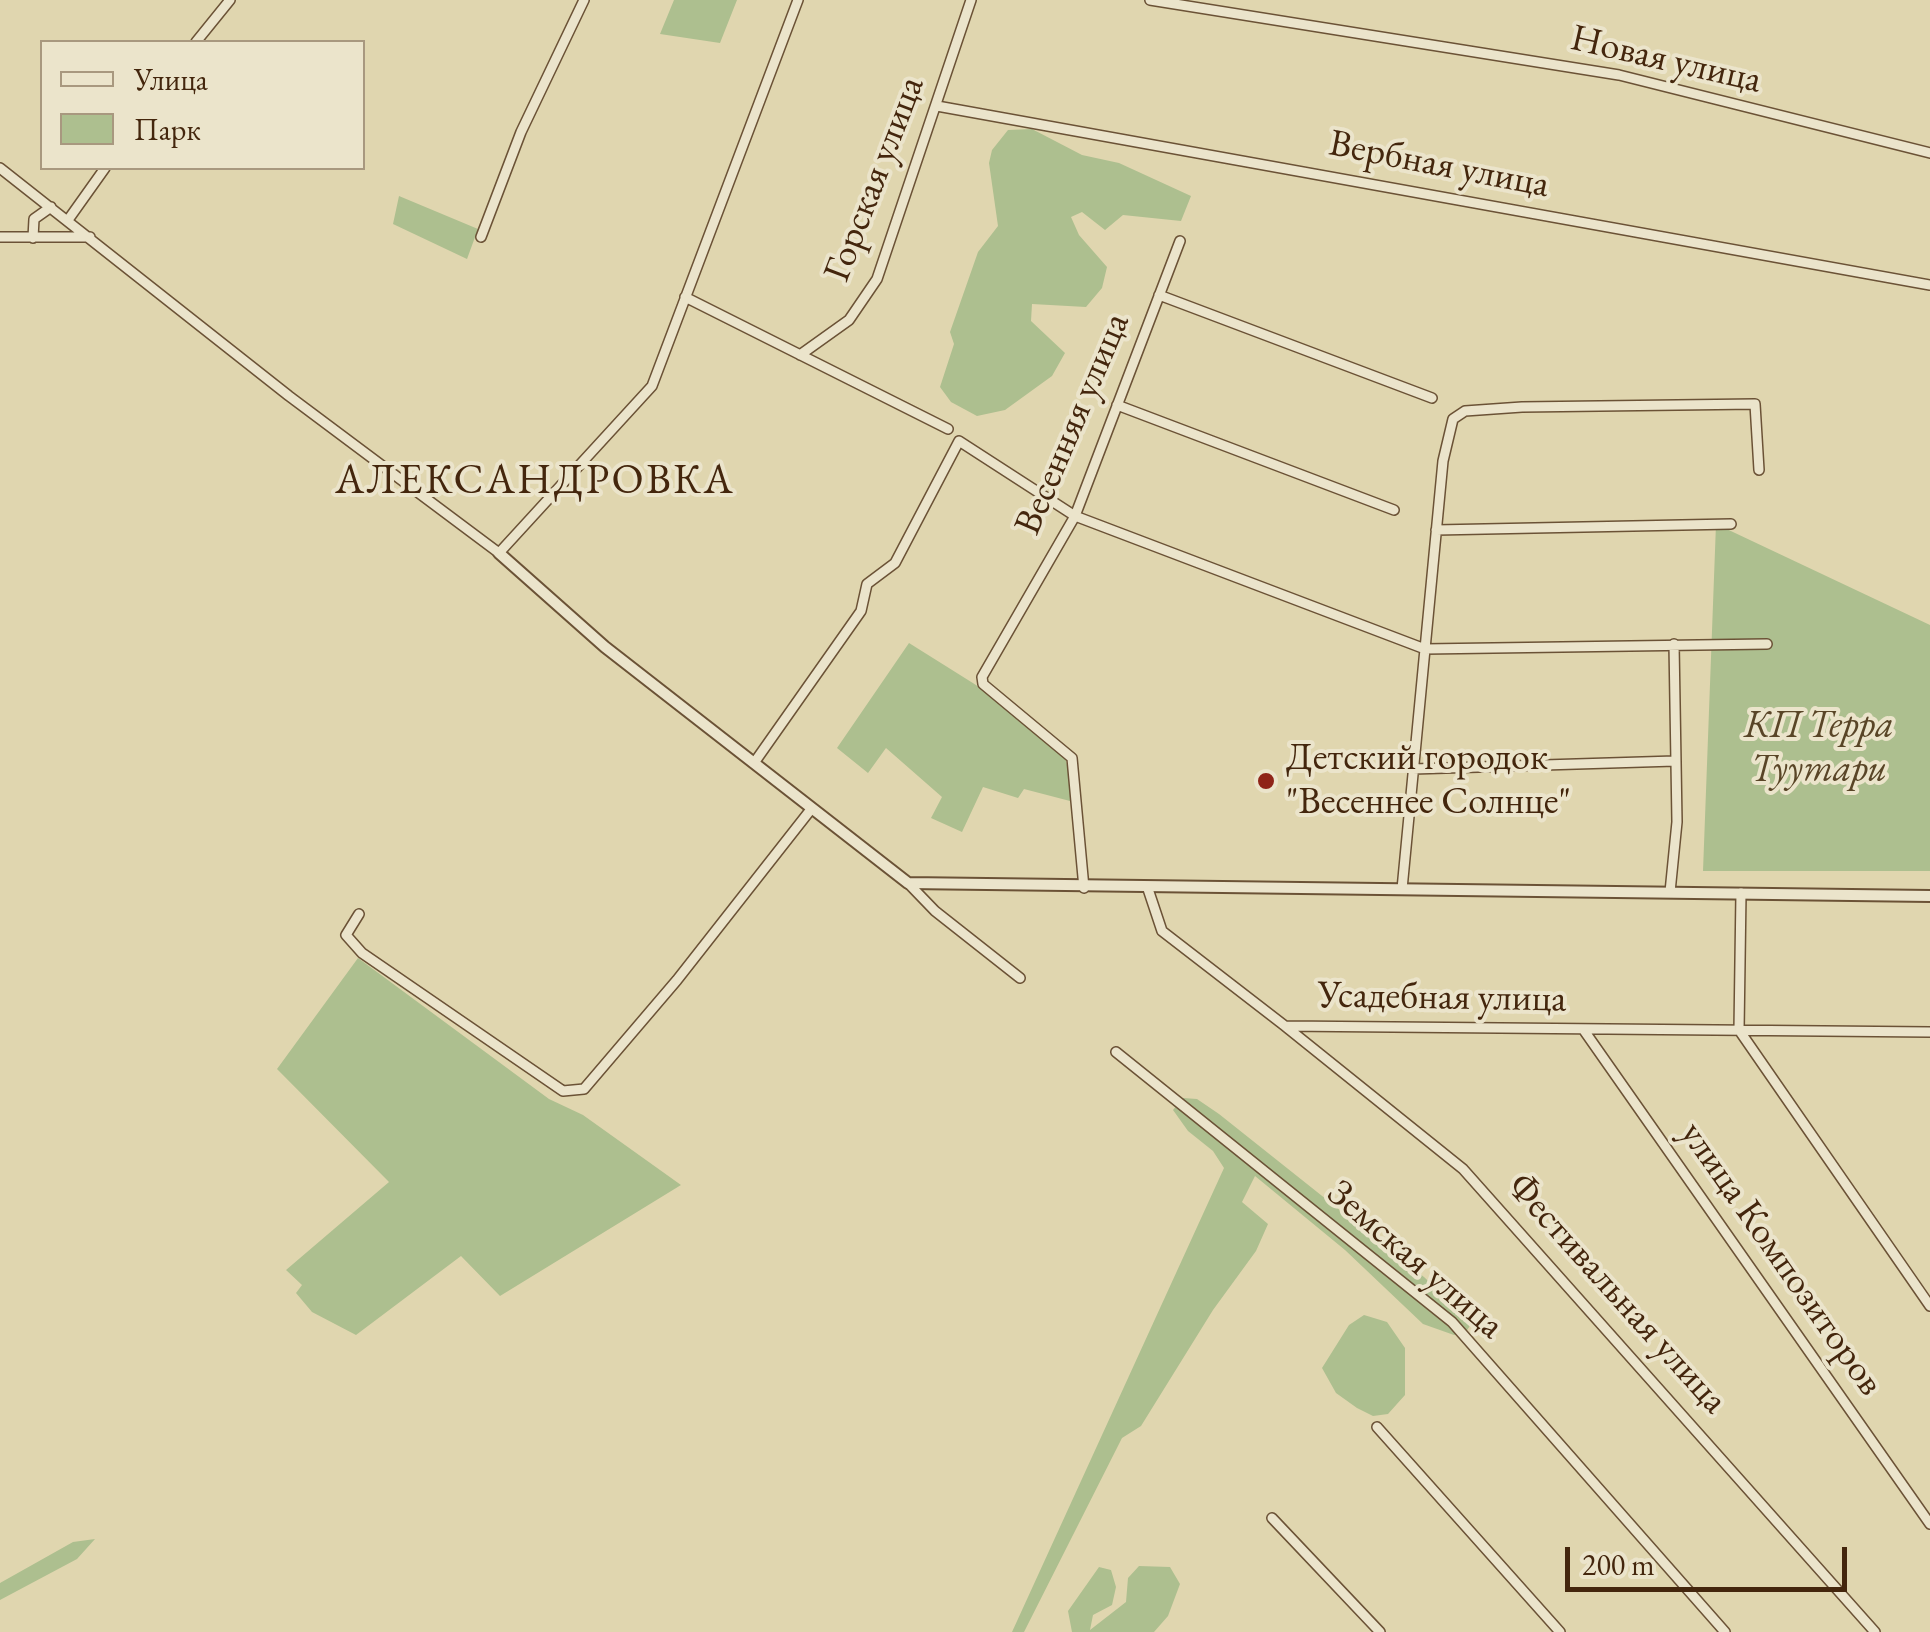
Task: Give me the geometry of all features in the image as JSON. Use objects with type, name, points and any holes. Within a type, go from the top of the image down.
[{"type":"street","points":[[198,40],[230,0]]},
{"type":"street","points":[[481,237],[521,132],[584,0]]},
{"type":"street","points":[[500,554],[643,401],[798,0]]},
{"type":"street","name":"Горская улица","points":[[800,354],[850,320],[877,279],[971,0]]},
{"type":"street","name":"Новая улица","points":[[1150,0],[1618,74],[1930,153]]},
{"type":"street","name":"Вербная улица","points":[[937,106],[1930,285]]},
{"type":"street","points":[[0,168],[290,396],[500,554],[606,647],[908,883],[935,911],[1020,978]]},
{"type":"street","points":[[68,220],[104,170]]},
{"type":"street","points":[[32,238],[34,219],[51,206]]},
{"type":"street","points":[[0,238],[90,238]]},
{"type":"street","name":"Весенняя улица","points":[[1084,888],[1072,758],[983,684],[982,677],[1075,516],[1180,241]]},
{"type":"street","points":[[1160,295],[1432,398]]},
{"type":"street","points":[[685,297],[948,429]]},
{"type":"street","points":[[1402,890],[1436,530],[1453,419],[1465,411],[1755,404],[1759,470]]},
{"type":"street","points":[[1118,405],[1394,510]]},
{"type":"street","points":[[754,762],[861,611],[866,584],[895,563],[959,441],[1075,516],[1425,648],[1767,644]]},
{"type":"street","points":[[1436,530],[1731,524]]},
{"type":"street","points":[[1670,892],[1677,822],[1674,644]]},
{"type":"street","points":[[1413,769],[1675,762]]},
{"type":"street","points":[[359,914],[346,935],[362,953],[563,1091],[584,1089],[678,980],[812,808]]},
{"type":"street","points":[[908,883],[1930,896]]},
{"type":"street","name":"Усадебная улица","points":[[1148,889],[1162,931],[1286,1026],[1929,1034]]},
{"type":"street","points":[[1742,893],[1739,1030],[1930,1306]]},
{"type":"street","name":"Фестивальная улица","points":[[1286,1026],[1464,1168],[1875,1632]]},
{"type":"street","name":"улица Композиторов","points":[[1583,1029],[1930,1524]]},
{"type":"street","name":"Земская улица","points":[[1116,1052],[1452,1322],[1726,1632]]},
{"type":"street","points":[[1377,1426],[1560,1632]]},
{"type":"street","points":[[1272,1518],[1380,1632]]},
{"type":"green space","points":[[674,0],[737,0],[720,43],[660,34]]},
{"type":"green space","points":[[1032,129],[1082,155],[1119,163],[1191,196],[1181,221],[1123,215],[1105,230],[1082,212],[1071,217],[1079,235],[1107,267],[1102,288],[1086,307],[1032,304],[1031,321],[1065,353],[1052,376],[1005,410],[977,416],[951,402],[940,387],[954,344],[950,332],[978,252],[998,226],[989,163],[992,150],[1008,130]]},
{"type":"green space","points":[[399,196],[478,229],[467,259],[393,224]]},
{"type":"green space","name":"КП Терра Туутари","points":[[1716,524],[1930,625],[1930,871],[1703,871]]},
{"type":"green space","points":[[909,643],[976,685],[1065,757],[1073,790],[1070,801],[1024,789],[1018,798],[983,787],[962,832],[931,818],[942,797],[886,748],[868,773],[837,748]]},
{"type":"green space","points":[[358,958],[549,1099],[583,1115],[681,1185],[500,1296],[461,1256],[356,1335],[312,1312],[296,1293],[302,1285],[286,1270],[389,1182],[277,1069]]},
{"type":"green space","points":[[1183,1098],[1197,1099],[1219,1114],[1424,1277],[1472,1323],[1465,1333],[1454,1335],[1423,1324],[1345,1250],[1255,1176],[1242,1202],[1268,1224],[1256,1251],[1213,1310],[1141,1426],[1122,1438],[1024,1632],[1012,1632],[1224,1168],[1173,1110]]},
{"type":"green space","points":[[1364,1315],[1387,1322],[1405,1348],[1405,1395],[1388,1414],[1373,1416],[1357,1408],[1336,1393],[1322,1368],[1349,1325]]},
{"type":"green space","points":[[95,1539],[77,1559],[0,1600],[0,1583],[73,1542]]},
{"type":"green space","points":[[1139,1566],[1170,1567],[1180,1584],[1168,1616],[1154,1632],[1072,1632],[1068,1611],[1099,1567],[1111,1570],[1116,1587],[1112,1605],[1093,1615],[1090,1630],[1126,1602],[1128,1578]]},
{"type":"place","name":"Детский городок \"Весеннее Солнце\"","points":[[1266,781]]},
{"type":"district","name":"АЛЕКСАНДРОВКА","points":[[535,482]]}]
